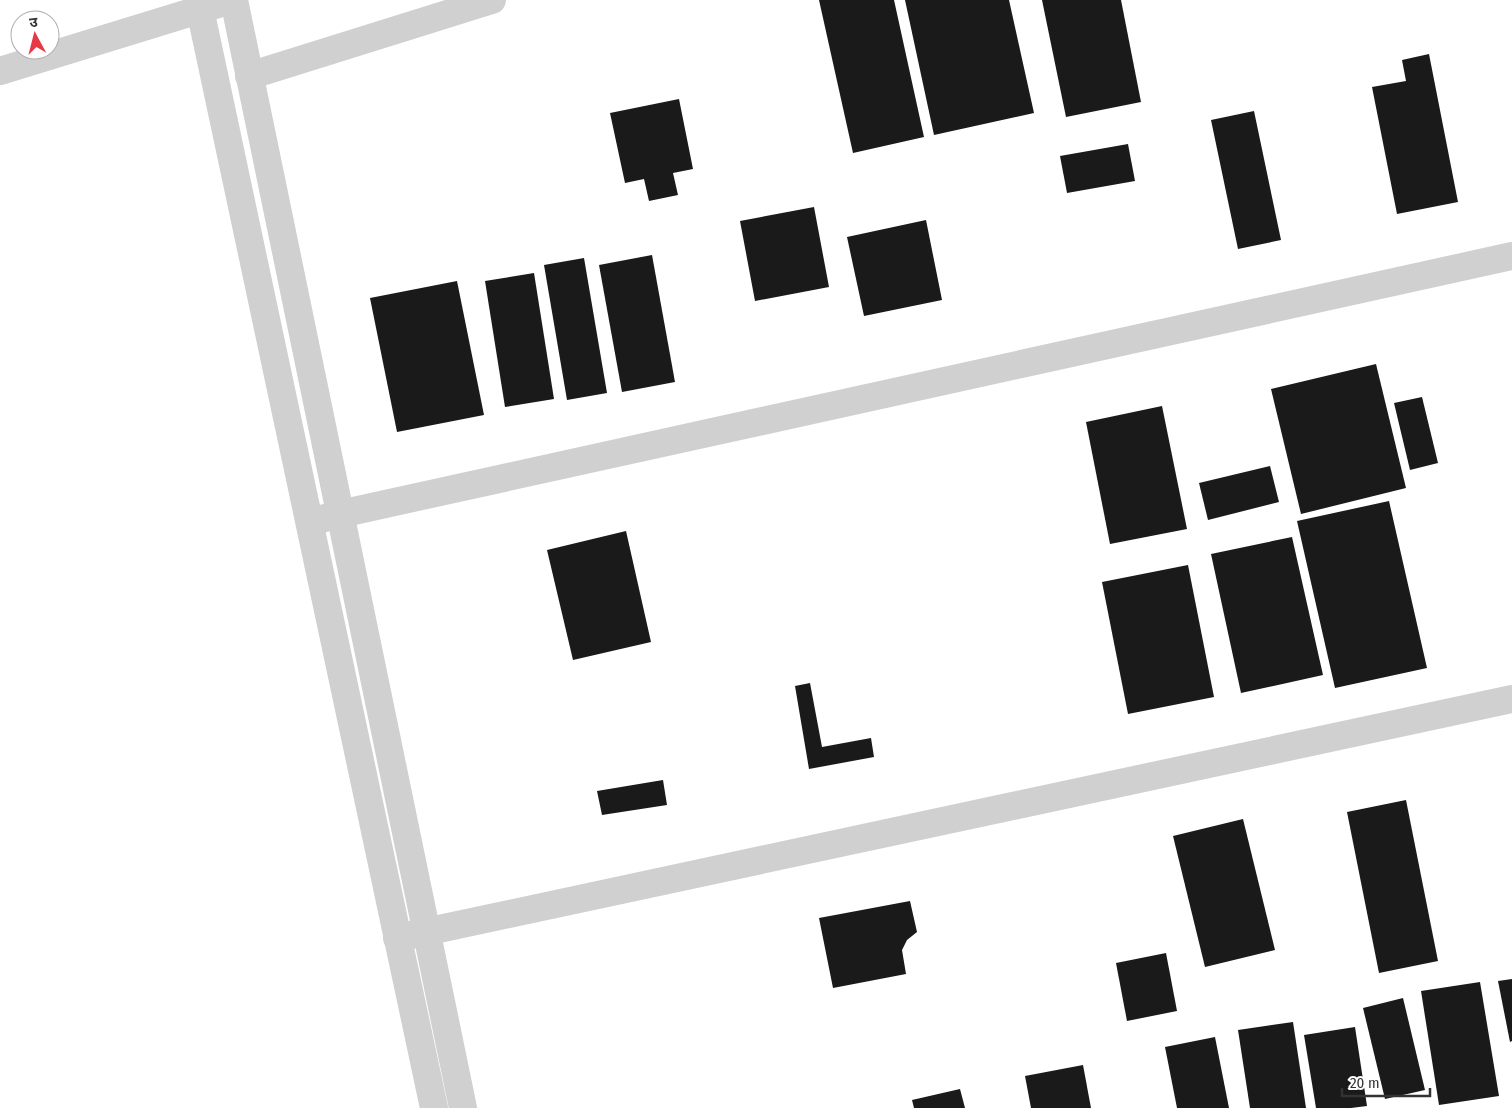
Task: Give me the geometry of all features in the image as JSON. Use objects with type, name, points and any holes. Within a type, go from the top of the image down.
[{"type":"street","points":[[0,71],[232,0],[463,1108]]},
{"type":"street","points":[[249,76],[492,0]]},
{"type":"street","points":[[200,9],[434,1108]]},
{"type":"street","points":[[310,522],[1512,256]]},
{"type":"street","points":[[397,938],[426,930],[1512,699]]},
{"type":"building","points":[[819,0],[894,0],[924,137],[853,153]]},
{"type":"building","points":[[905,0],[1009,0],[1034,113],[934,135]]},
{"type":"building","points":[[1042,0],[1121,0],[1141,102],[1066,117]]},
{"type":"building","points":[[1429,54],[1458,202],[1397,214],[1372,87],[1406,81],[1402,60]]},
{"type":"building","points":[[679,99],[693,169],[673,173],[678,195],[649,201],[644,179],[625,183],[610,113]]},
{"type":"building","points":[[1254,111],[1281,240],[1238,249],[1211,120]]},
{"type":"building","points":[[1128,144],[1135,181],[1067,193],[1060,156]]},
{"type":"building","points":[[814,207],[829,287],[755,301],[740,221]]},
{"type":"building","points":[[926,220],[942,300],[864,316],[847,237]]},
{"type":"building","points":[[652,255],[675,382],[622,392],[599,265]]},
{"type":"building","points":[[584,258],[607,393],[567,400],[544,265]]},
{"type":"building","points":[[534,273],[554,399],[505,407],[485,281]]},
{"type":"building","points":[[457,281],[484,415],[397,432],[370,298]]},
{"type":"building","points":[[1376,364],[1406,488],[1301,514],[1271,389]]},
{"type":"building","points":[[1422,397],[1438,463],[1410,470],[1394,403]]},
{"type":"building","points":[[1162,406],[1187,529],[1110,544],[1086,422]]},
{"type":"building","points":[[1270,466],[1279,502],[1208,520],[1199,483]]},
{"type":"building","points":[[1389,501],[1427,668],[1335,688],[1297,521]]},
{"type":"building","points":[[626,531],[651,642],[573,660],[547,550]]},
{"type":"building","points":[[1292,537],[1323,675],[1241,693],[1211,554]]},
{"type":"building","points":[[1188,565],[1214,697],[1128,714],[1102,582]]},
{"type":"building","points":[[810,683],[822,747],[871,738],[874,757],[809,769],[795,686]]},
{"type":"building","points":[[663,780],[667,805],[602,815],[597,791]]},
{"type":"building","points":[[1406,800],[1438,961],[1379,973],[1347,812]]},
{"type":"building","points":[[1243,819],[1275,950],[1205,967],[1173,836]]},
{"type":"building","points":[[910,901],[917,932],[907,940],[902,950],[906,974],[833,988],[819,918]]},
{"type":"building","points":[[1166,953],[1177,1011],[1127,1021],[1116,963]]},
{"type":"building","points":[[1512,979],[1512,1041],[1510,1042],[1498,981]]},
{"type":"building","points":[[1480,982],[1499,1096],[1439,1105],[1421,991]]},
{"type":"building","points":[[1403,998],[1425,1090],[1385,1099],[1363,1008]]},
{"type":"building","points":[[1293,1022],[1306,1108],[1250,1108],[1238,1030]]},
{"type":"building","points":[[1355,1027],[1367,1106],[1316,1108],[1304,1035]]},
{"type":"building","points":[[1215,1037],[1229,1108],[1177,1108],[1165,1047]]},
{"type":"building","points":[[1083,1065],[1091,1108],[1031,1108],[1025,1076]]},
{"type":"building","points":[[960,1089],[965,1108],[914,1108],[912,1100]]}]
